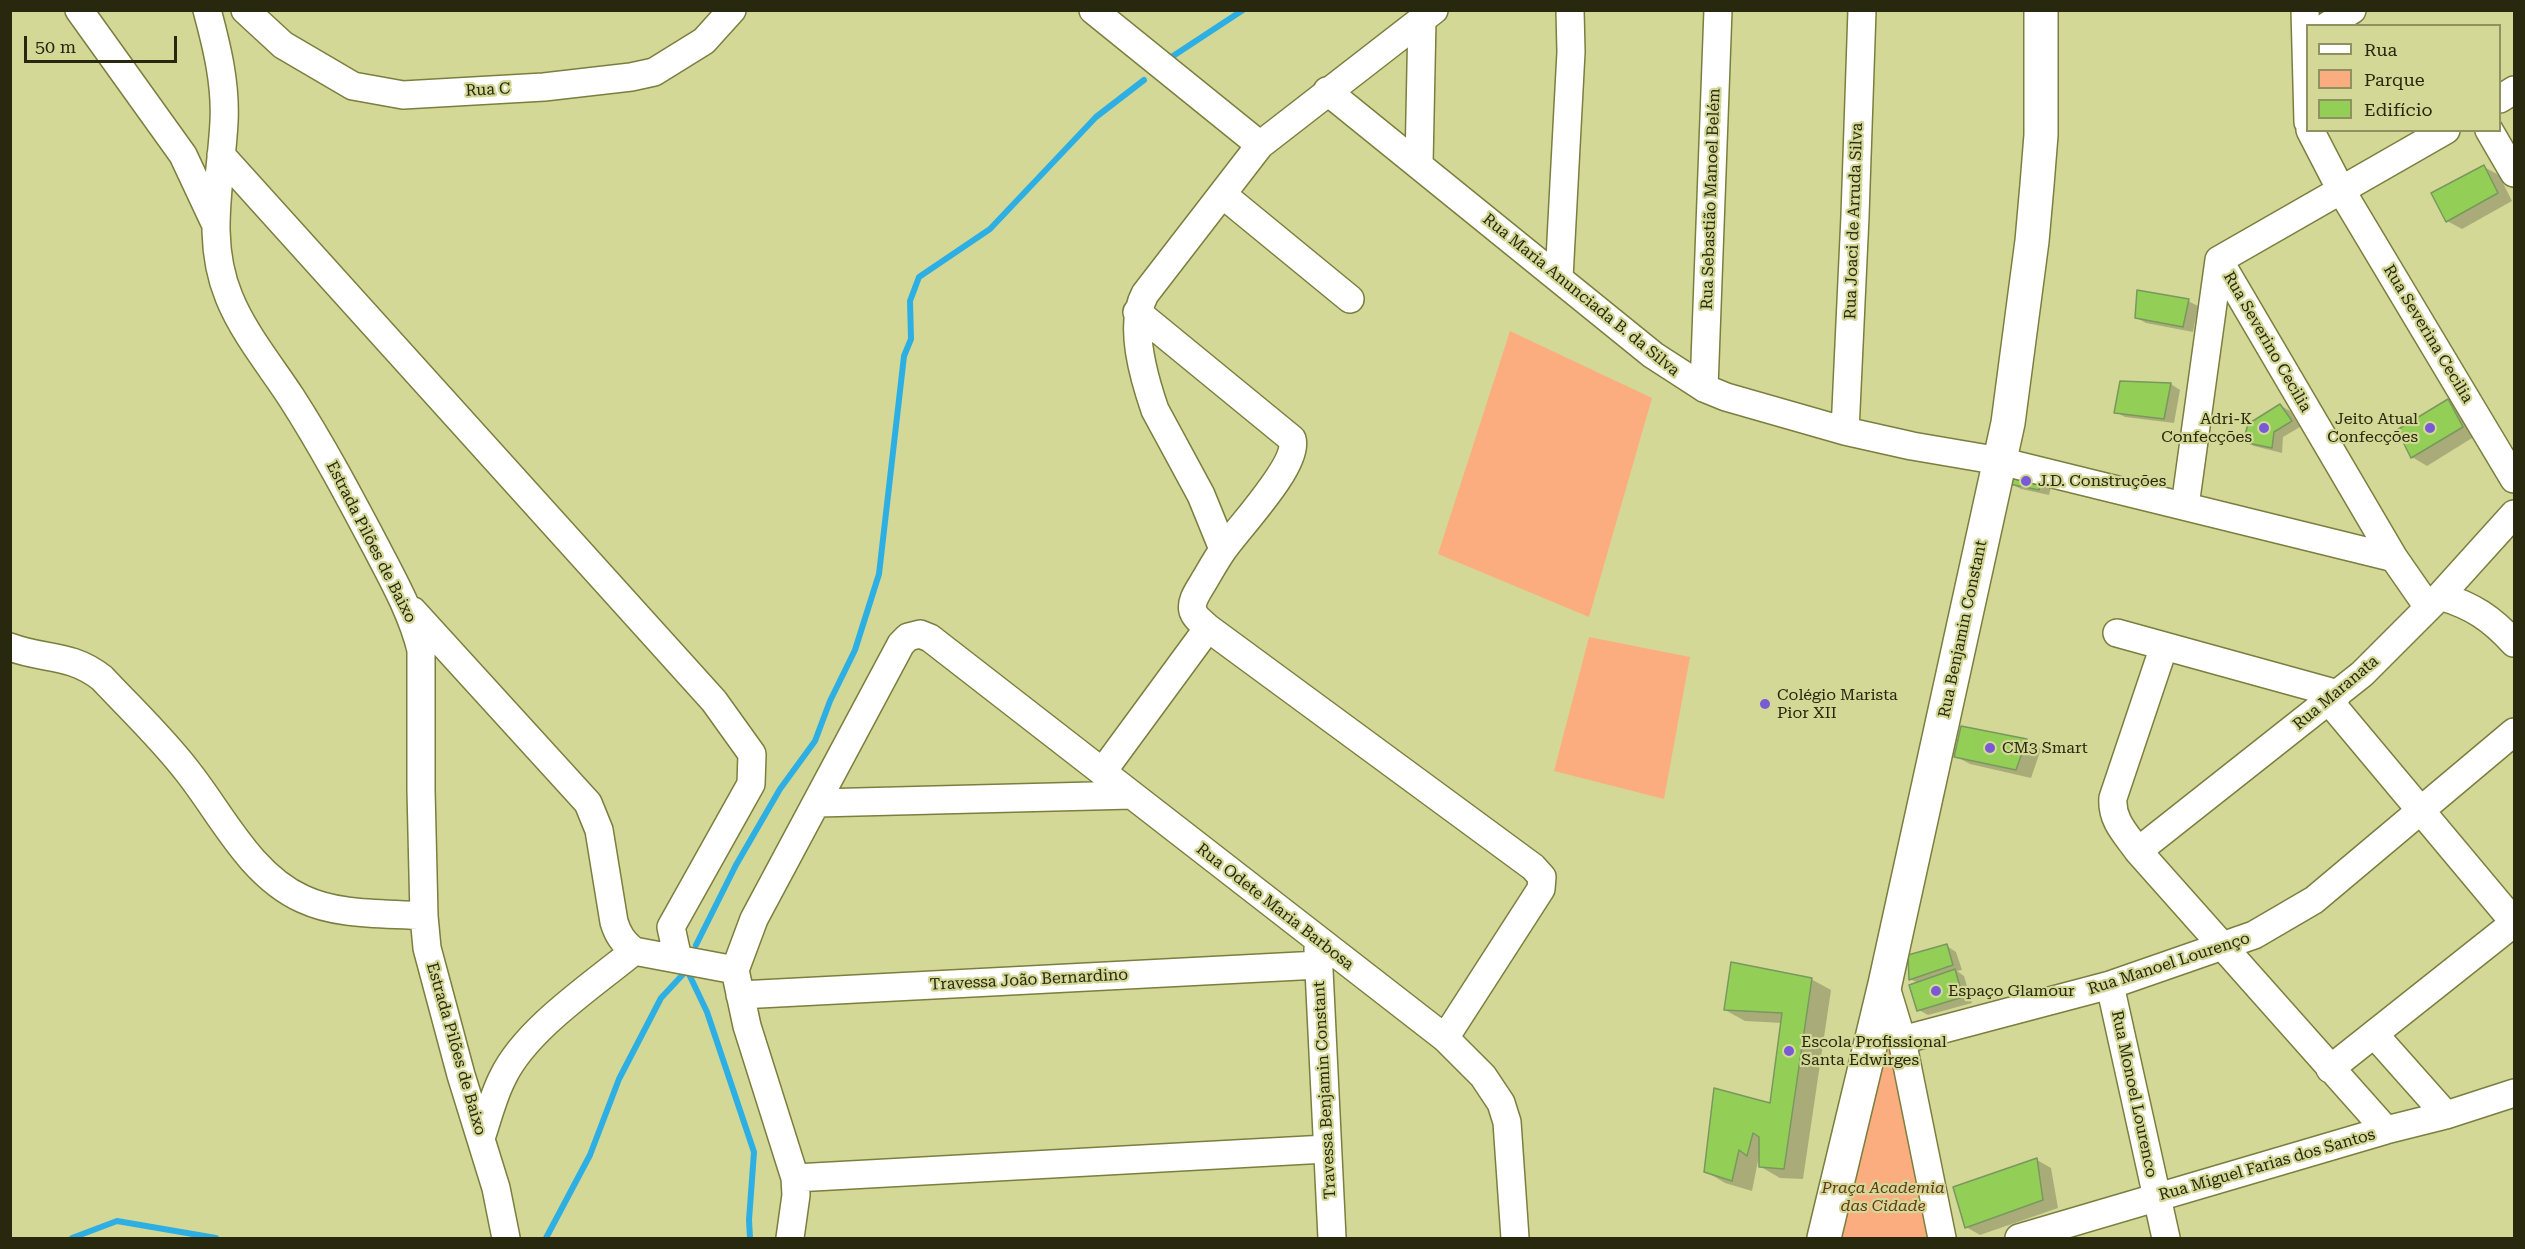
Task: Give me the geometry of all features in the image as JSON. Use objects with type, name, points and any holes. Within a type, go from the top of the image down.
[{"type":"main road","name":"Rua Benjamin Constant","points":[[1824,1239],[1885,984],[2008,423],[2034,219],[2041,135],[2041,10]]},
{"type":"street","points":[[79,10],[183,155],[215,222]]},
{"type":"street","name":"Estrada Pilões de Baixo","points":[[207,10],[224,95],[215,222],[216,250],[229,298],[313,432],[404,602],[416,630],[421,650],[420,790],[424,916],[433,977],[482,1138],[506,1239]]},
{"type":"street","name":"Rua C","points":[[245,10],[283,45],[353,86],[403,95],[544,87],[631,77],[654,72],[704,41],[732,10]]},
{"type":"street","points":[[1093,10],[1260,145]]},
{"type":"street","points":[[1559,278],[1571,52],[1570,10]]},
{"type":"street","name":"Rua Sebastião Manoel Belém","points":[[1704,388],[1718,10]]},
{"type":"street","name":"Rua Joaci de Arruda Silva","points":[[1845,430],[1862,10]]},
{"type":"street","points":[[2329,24],[2352,10]]},
{"type":"street","points":[[1223,549],[1201,495],[1155,410],[1141,360],[1137,312],[1145,294],[1260,145],[1428,15]]},
{"type":"street","points":[[1419,164],[1428,15]]},
{"type":"street","points":[[2501,98],[2514,90]]},
{"type":"street","name":"Rua Maria Anunciada B. da Silva","points":[[1328,91],[1663,362],[1704,388],[1726,397],[1845,430],[1912,446],[2000,461],[2394,558]]},
{"type":"street","name":"Rua Severina Cecilia","points":[[2311,132],[2341,190],[2514,479]]},
{"type":"street","points":[[2186,506],[2219,260],[2442,132]]},
{"type":"street","points":[[2490,132],[2514,173]]},
{"type":"street","points":[[221,155],[714,701],[752,754],[751,784],[671,927],[678,959]]},
{"type":"street","points":[[1222,194],[1350,299]]},
{"type":"street","name":"Rua Severino Cecilia","points":[[2219,260],[2394,558],[2434,602]]},
{"type":"street","points":[[1137,312],[1292,438],[1293,449],[1286,464],[1261,502],[1223,549],[1192,604],[1196,617],[1524,860],[1542,877],[1541,889],[1445,1038]]},
{"type":"street","name":"Rua Maranata","points":[[2138,851],[2334,697],[2388,649],[2514,514]]},
{"type":"street","points":[[2434,602],[2458,601],[2488,616],[2514,644]]},
{"type":"street","points":[[404,602],[588,803],[599,830],[617,934],[634,951],[539,1029],[524,1046],[502,1078],[482,1138]]},
{"type":"street","points":[[1103,771],[1208,628]]},
{"type":"street","points":[[2117,633],[2334,697],[2422,812],[2514,922],[2330,1069]]},
{"type":"street","name":"Rua Odete Maria Barbosa","points":[[818,803],[901,644],[914,634],[930,638],[1103,771],[1318,953],[1445,1038],[1483,1076],[1501,1103],[1507,1122],[1515,1239]]},
{"type":"street","points":[[10,646],[72,660],[88,667],[102,678],[188,771],[261,869],[284,888],[303,900],[332,909],[424,916]]},
{"type":"street","points":[[2164,646],[2113,798],[2112,810],[2115,819],[2138,851],[2386,1130]]},
{"type":"street","name":"Rua Manoel Lourenço","points":[[1902,1040],[2110,985],[2223,948],[2272,926],[2314,900],[2422,812],[2514,732]]},
{"type":"street","points":[[790,1239],[796,1196],[795,1178],[737,982],[754,919],[818,803],[1132,795]]},
{"type":"street","name":"Travessa João Bernardino","points":[[634,951],[678,959],[737,982],[1318,953]]},
{"type":"street","name":"Travessa Benjamin Constant","points":[[1318,953],[1332,1239]]},
{"type":"street","points":[[1885,984],[1902,1040],[1942,1239]]},
{"type":"street","name":"Rua Monoel Lourenco","points":[[2110,985],[2166,1239]]},
{"type":"street","points":[[2374,1034],[2446,1115]]},
{"type":"street","name":"Rua Miguel Farias dos Santos","points":[[2019,1239],[2386,1130],[2446,1115],[2514,1093]]},
{"type":"street","points":[[795,1178],[1326,1149]]},
{"type":"green space","points":[[1510,331],[1652,398],[1589,617],[1438,554]]},
{"type":"green space","points":[[1589,637],[1690,657],[1664,799],[1554,771]]},
{"type":"green space","name":"Praça Academia das Cidade","points":[[1890,1048],[1895,1053],[1933,1238],[1832,1238],[1880,1052]]},
{"type":"building","points":[[2484,165],[2498,193],[2446,222],[2431,193]]},
{"type":"building","points":[[2137,290],[2189,299],[2183,327],[2135,318]]},
{"type":"building","points":[[2120,381],[2171,383],[2164,419],[2114,413]]},
{"type":"building","name":"Jeito Atual Confecções","points":[[2448,399],[2463,427],[2411,458],[2397,430]]},
{"type":"building","name":"Adri-K Confecções","points":[[2280,404],[2292,421],[2274,432],[2272,448],[2243,442],[2248,424]]},
{"type":"building","name":"J.D. Construções","points":[[2012,469],[2043,477],[2039,490],[2009,484]]},
{"type":"building","name":"CM3 Smart","points":[[1961,726],[2027,739],[2016,770],[1954,757]]},
{"type":"building","points":[[1947,944],[1953,965],[1909,980],[1908,955]]},
{"type":"building","name":"Escola Profissional Santa Edwirges","points":[[1731,962],[1812,978],[1784,1169],[1759,1167],[1759,1137],[1753,1133],[1747,1156],[1739,1150],[1732,1181],[1704,1172],[1714,1088],[1770,1103],[1782,1013],[1724,1010]]},
{"type":"building","name":"Espaço Glamour","points":[[1955,969],[1963,997],[1917,1011],[1909,985]]},
{"type":"building","points":[[2037,1158],[2043,1200],[1965,1228],[1953,1187]]},
{"type":"waterway","points":[[1170,58],[1243,10]]},
{"type":"waterway","points":[[696,945],[736,865],[780,789],[815,741],[830,701],[855,650],[879,574],[904,356],[911,339],[910,301],[919,277],[990,229],[1096,117],[1144,80]]},
{"type":"waterway","points":[[687,970],[707,1012],[754,1152],[749,1220],[750,1238]]},
{"type":"waterway","points":[[546,1238],[590,1155],[619,1079],[661,998],[687,970]]},
{"type":"waterway","points":[[72,1238],[117,1221],[216,1238]]},
{"type":"place","name":"Adri-K Confecções","points":[[2264,428]]},
{"type":"place","name":"Jeito Atual Confecções","points":[[2430,428]]},
{"type":"place","name":"J.D. Construções","points":[[2026,481]]},
{"type":"place","name":"Colégio Marista Pior XII","points":[[1765,704]]},
{"type":"place","name":"CM3 Smart","points":[[1990,748]]},
{"type":"place","name":"Espaço Glamour","points":[[1936,991]]},
{"type":"place","name":"Escola Profissional Santa Edwirges","points":[[1789,1051]]}]
